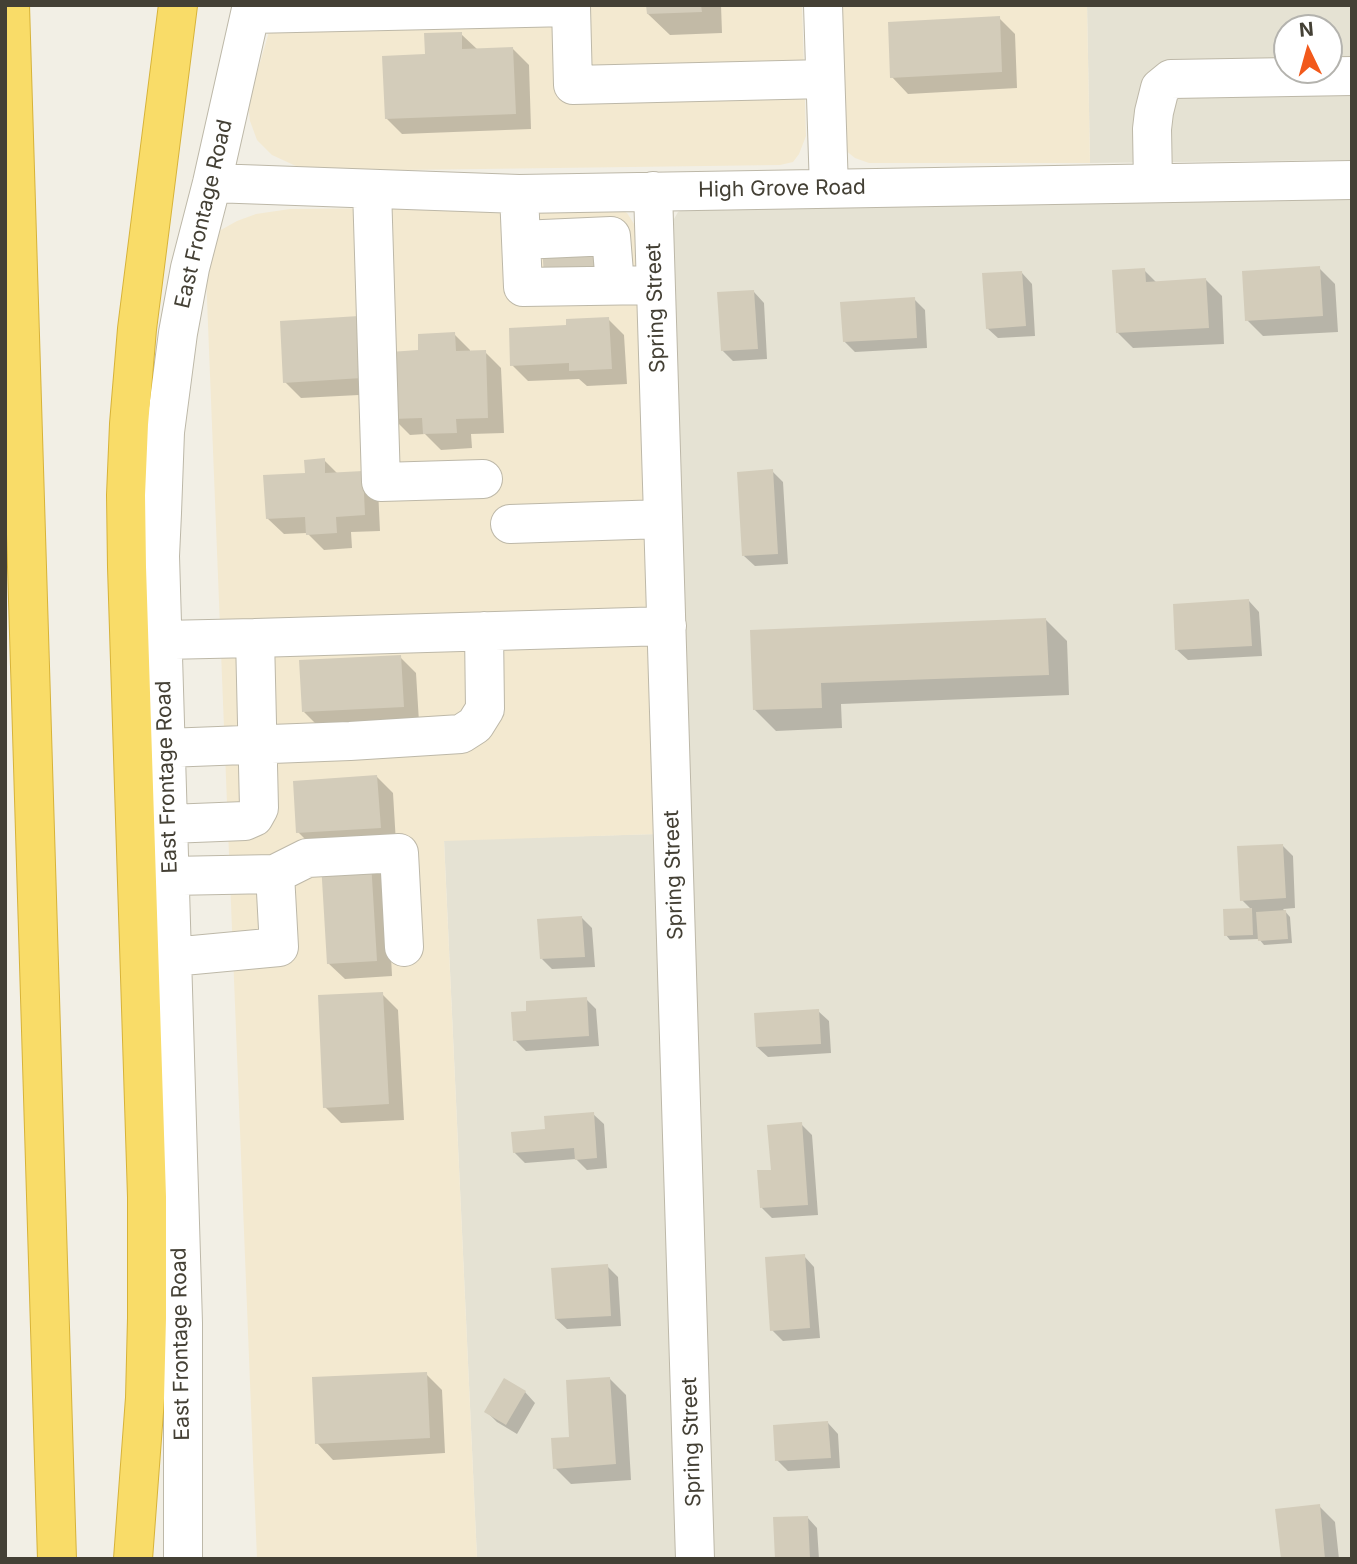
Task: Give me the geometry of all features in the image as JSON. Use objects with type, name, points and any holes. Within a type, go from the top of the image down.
[{"type":"highway","points":[[10,5],[57,1559]]},
{"type":"highway","points":[[133,1559],[145,1398],[147,1211],[126,495],[137,329],[178,5]]},
{"type":"street","points":[[823,5],[829,188]]},
{"type":"street","points":[[251,10],[571,8],[573,85],[825,79]]},
{"type":"street","name":"East Frontage Road","points":[[183,1559],[183,1323],[160,556],[165,432],[190,268],[251,10]]},
{"type":"street","points":[[1153,183],[1154,112],[1160,88],[1171,79],[1352,76]]},
{"type":"street","name":"High Grove Road","points":[[212,183],[519,194],[1352,180]]},
{"type":"street","points":[[372,189],[381,482],[483,479]]},
{"type":"street","name":"Spring Street","points":[[653,191],[695,1559]]},
{"type":"street","points":[[519,194],[523,287],[655,285]]},
{"type":"street","points":[[510,524],[663,519]]},
{"type":"street","points":[[163,640],[667,626]]},
{"type":"street","points":[[166,748],[461,734],[475,724],[485,709],[484,631]]},
{"type":"street","points":[[169,824],[245,821],[254,817],[259,808],[255,638]]},
{"type":"street","points":[[170,876],[275,874],[307,858],[399,853],[404,947]]},
{"type":"street","points":[[172,957],[279,947],[275,874]]},
{"type":"shaded area","points":[[277,5],[802,5],[806,136],[793,162],[780,165],[330,171],[296,166],[272,155],[257,140],[250,121],[248,103]]},
{"type":"shaded area","points":[[832,5],[1087,5],[1090,163],[869,163],[855,158],[845,150]]},
{"type":"shaded area","points":[[1087,5],[1352,5],[1352,160],[1090,163]]},
{"type":"shaded area","points":[[1352,192],[1352,1559],[714,1559],[670,226],[678,212],[689,207]]},
{"type":"shaded area","points":[[614,206],[627,213],[636,227],[657,834],[444,841],[477,1559],[257,1559],[205,249],[219,231],[237,221],[256,214],[290,209]]},
{"type":"shaded area","points":[[657,834],[682,1559],[477,1559],[444,840]]},
{"type":"building","points":[[646,5],[701,5],[702,12],[647,14]]},
{"type":"building","points":[[1000,16],[1002,72],[890,78],[888,22]]},
{"type":"building","points":[[462,32],[462,49],[513,47],[516,114],[385,119],[382,56],[425,54],[424,33]]},
{"type":"building","points":[[598,241],[600,273],[544,277],[542,245]]},
{"type":"building","points":[[1320,266],[1323,316],[1245,321],[1242,271]]},
{"type":"building","points":[[1145,268],[1146,282],[1206,278],[1209,328],[1116,333],[1112,270]]},
{"type":"building","points":[[1022,271],[1026,326],[986,329],[982,273]]},
{"type":"building","points":[[754,290],[758,349],[721,351],[717,292]]},
{"type":"building","points":[[915,297],[917,338],[843,342],[840,302]]},
{"type":"building","points":[[359,316],[362,378],[283,383],[280,321]]},
{"type":"building","points":[[609,317],[612,369],[569,371],[569,363],[510,366],[509,328],[566,325],[566,319]]},
{"type":"building","points":[[455,332],[456,351],[486,350],[488,418],[456,419],[457,433],[423,434],[422,418],[392,419],[390,352],[418,350],[418,334]]},
{"type":"building","points":[[325,458],[325,473],[363,471],[365,515],[336,517],[337,533],[306,535],[305,517],[266,519],[263,475],[305,473],[304,460]]},
{"type":"building","points":[[773,469],[778,554],[742,556],[737,472]]},
{"type":"building","points":[[1249,599],[1252,646],[1175,650],[1173,604]]},
{"type":"building","points":[[1046,618],[1049,675],[821,683],[822,708],[753,710],[750,630]]},
{"type":"building","points":[[401,655],[404,707],[302,712],[299,660]]},
{"type":"building","points":[[377,775],[381,828],[296,833],[293,781]]},
{"type":"building","points":[[1283,844],[1286,898],[1240,901],[1237,846]]},
{"type":"building","points":[[371,861],[377,961],[327,964],[321,863]]},
{"type":"building","points":[[1252,908],[1253,935],[1224,936],[1223,909]]},
{"type":"building","points":[[1286,910],[1288,939],[1258,941],[1256,912]]},
{"type":"building","points":[[582,916],[585,957],[540,959],[537,919]]},
{"type":"building","points":[[383,992],[389,1104],[323,1108],[318,995]]},
{"type":"building","points":[[587,997],[589,1036],[513,1041],[511,1012],[526,1011],[526,1001]]},
{"type":"building","points":[[819,1009],[821,1044],[756,1047],[754,1013]]},
{"type":"building","points":[[594,1112],[597,1158],[575,1160],[574,1148],[513,1153],[511,1132],[545,1129],[544,1116]]},
{"type":"building","points":[[802,1122],[808,1205],[760,1208],[757,1170],[771,1170],[767,1125]]},
{"type":"building","points":[[805,1254],[810,1328],[770,1331],[765,1257]]},
{"type":"building","points":[[608,1264],[611,1316],[555,1319],[551,1268]]},
{"type":"building","points":[[427,1372],[430,1438],[315,1444],[312,1377]]},
{"type":"building","points":[[610,1377],[616,1464],[553,1469],[551,1438],[569,1437],[566,1380]]},
{"type":"building","points":[[504,1378],[526,1391],[506,1425],[484,1412]]},
{"type":"building","points":[[828,1421],[831,1458],[775,1461],[773,1425]]},
{"type":"building","points":[[1320,1504],[1325,1559],[1281,1559],[1275,1509]]},
{"type":"building","points":[[808,1516],[810,1559],[775,1559],[773,1517]]}]
